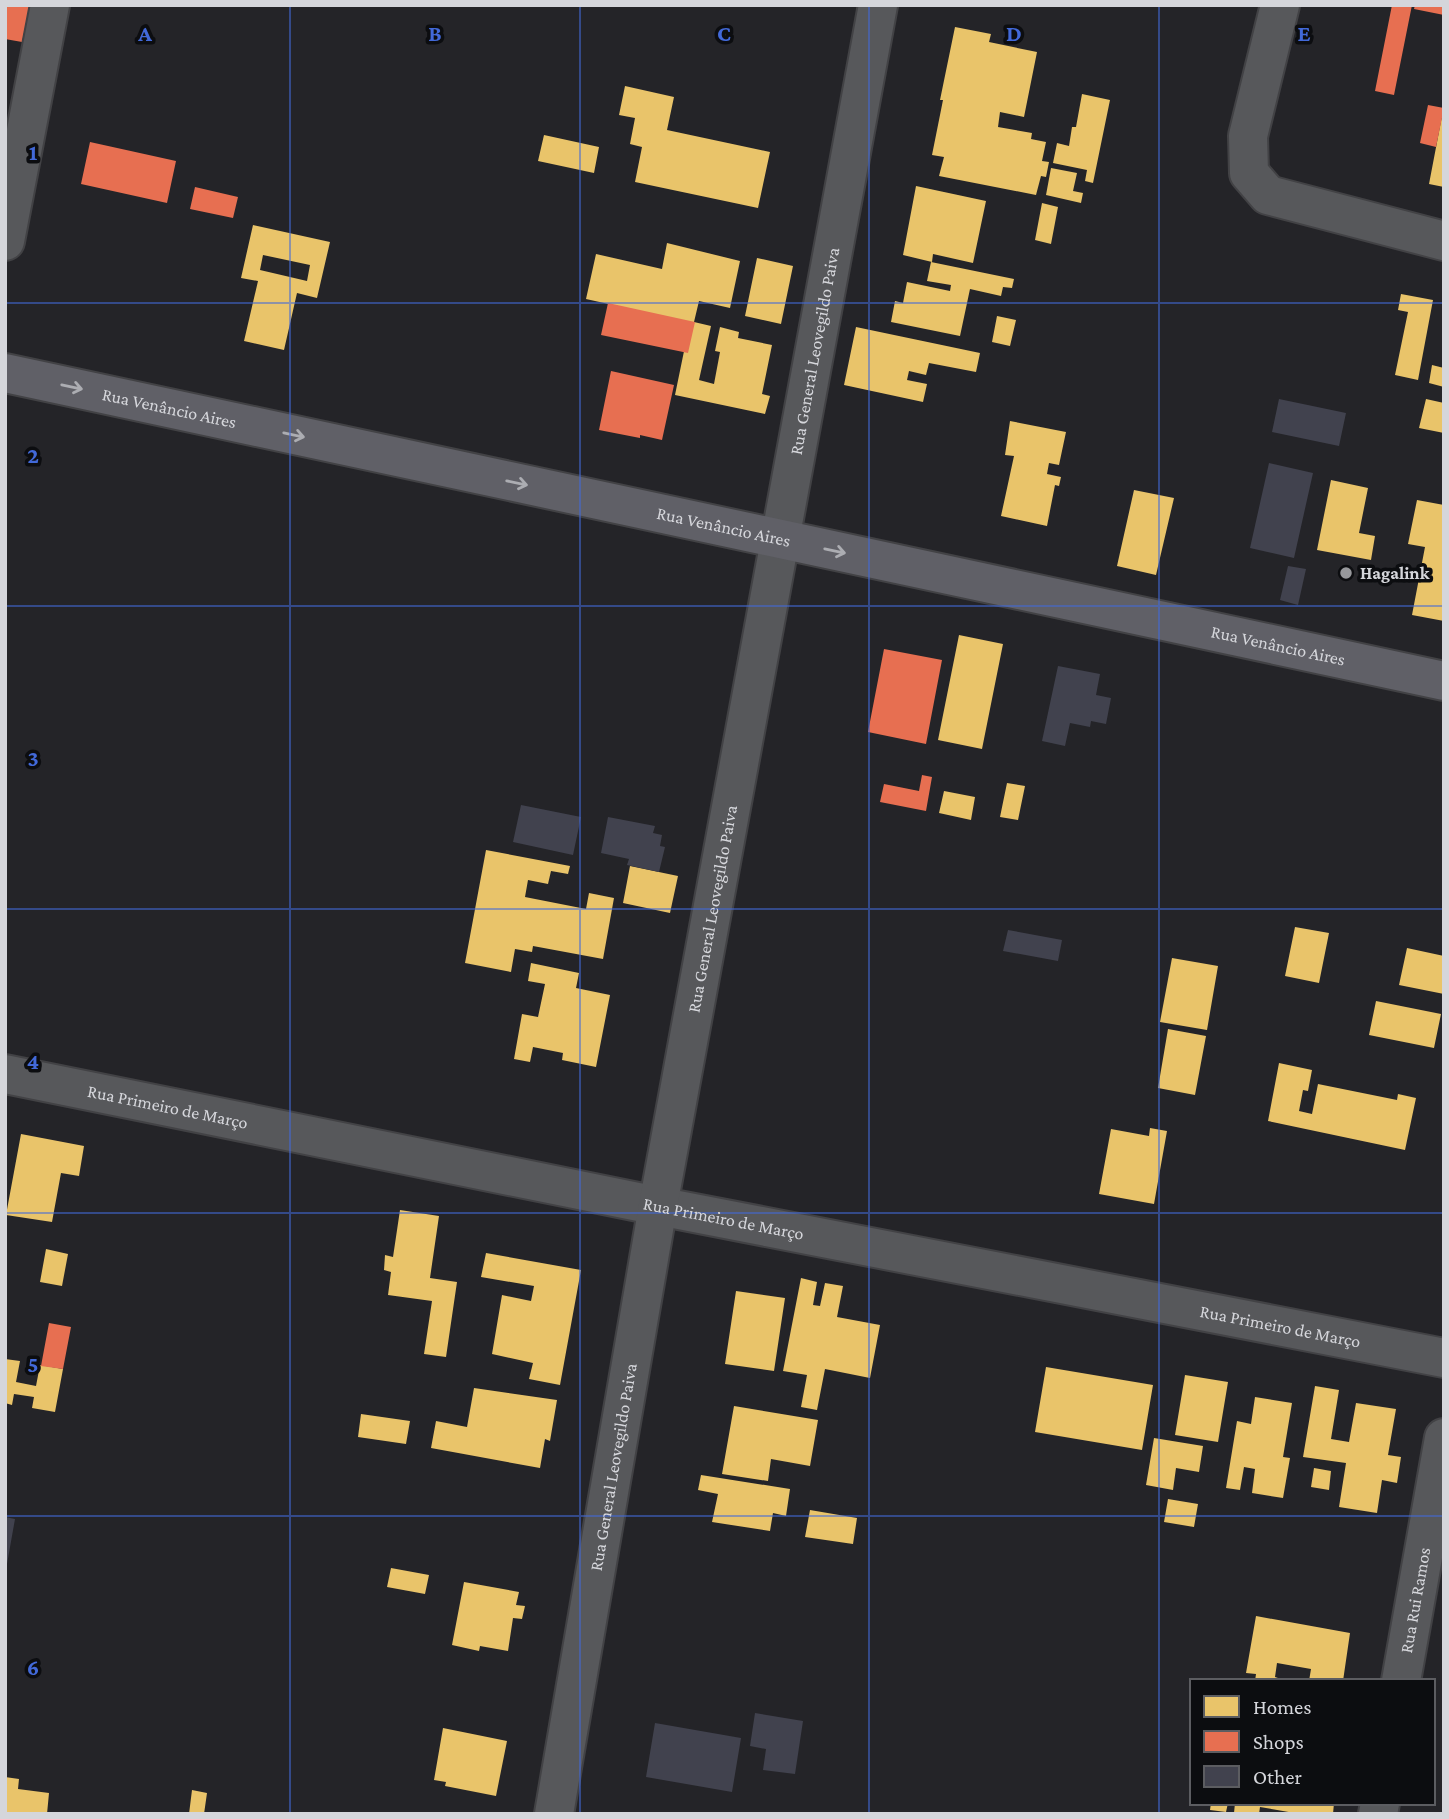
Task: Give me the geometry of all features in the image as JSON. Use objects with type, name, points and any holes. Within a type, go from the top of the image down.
[{"type":"main road","name":"Rua Venâncio Aires","points":[[5,373],[1444,681]]},
{"type":"street","points":[[5,241],[50,5]]},
{"type":"street","name":"Rua General Leovegildo Paiva","points":[[554,1814],[658,1206],[878,5]]},
{"type":"street","points":[[1280,5],[1248,135],[1249,173],[1268,195],[1444,241]]},
{"type":"street","name":"Rua Primeiro de Março","points":[[5,1074],[658,1206],[1444,1358]]},
{"type":"street","name":"Rua Rui Ramos","points":[[1401,1679],[1444,1438]]},
{"type":"building: Homes","points":[[955,27],[991,34],[989,42],[1037,52],[1024,117],[1000,112],[998,127],[1032,133],[1031,139],[1046,142],[1042,161],[1049,162],[1046,177],[1041,176],[1036,195],[939,176],[944,157],[932,155]]},
{"type":"building: Homes","points":[[625,86],[674,97],[667,130],[770,152],[758,208],[635,182],[642,147],[630,144],[635,118],[619,115]]},
{"type":"building: Homes","points":[[1082,94],[1110,100],[1093,183],[1085,181],[1087,170],[1053,163],[1057,143],[1069,146],[1072,127],[1076,127]]},
{"type":"building: Homes","points":[[1444,116],[1444,187],[1429,184]]},
{"type":"building: Homes","points":[[544,135],[599,147],[594,173],[538,161]]},
{"type":"building: Homes","points":[[1051,168],[1077,173],[1073,191],[1083,193],[1081,203],[1046,195]]},
{"type":"building: Homes","points":[[916,186],[986,201],[973,263],[933,254],[932,262],[903,255]]},
{"type":"building: Homes","points":[[1042,203],[1058,207],[1051,244],[1035,240]]},
{"type":"building: Homes","points":[[253,225],[330,242],[317,298],[297,293],[284,350],[244,341],[258,281],[241,278]],"holes":[[[263,255],[310,265],[307,281],[260,270]]]},
{"type":"building: Homes","points":[[667,243],[740,261],[730,308],[699,301],[694,322],[711,326],[699,380],[714,384],[720,352],[715,351],[720,327],[739,332],[738,338],[772,345],[762,394],[770,396],[765,414],[675,395],[690,322],[586,299],[596,254],[662,269]]},
{"type":"building: Homes","points":[[757,258],[793,266],[781,324],[745,316]]},
{"type":"building: Homes","points":[[931,262],[1014,279],[1012,288],[1003,287],[1001,296],[970,289],[960,336],[891,322],[895,301],[903,303],[907,282],[950,291],[951,285],[927,281]]},
{"type":"building: Homes","points":[[1401,294],[1433,300],[1418,380],[1395,375],[1408,312],[1398,310]]},
{"type":"building: Homes","points":[[997,316],[1016,320],[1010,346],[992,342]]},
{"type":"building: Homes","points":[[856,327],[980,353],[976,372],[929,363],[926,375],[909,371],[907,380],[927,384],[923,402],[844,385]]},
{"type":"building: Homes","points":[[1432,365],[1444,368],[1444,387],[1429,383]]},
{"type":"building: Homes","points":[[1426,399],[1444,403],[1444,433],[1419,428]]},
{"type":"building: Homes","points":[[1010,421],[1066,432],[1059,465],[1049,463],[1047,474],[1061,477],[1059,486],[1055,485],[1047,526],[1001,516],[1014,456],[1005,455]]},
{"type":"building: Homes","points":[[1331,480],[1368,488],[1359,533],[1375,536],[1371,560],[1317,550]]},
{"type":"building: Homes","points":[[1134,490],[1174,498],[1156,575],[1117,566]]},
{"type":"building: Homes","points":[[1417,500],[1444,505],[1444,621],[1412,615],[1425,547],[1408,544]]},
{"type":"building: Homes","points":[[959,635],[1003,644],[982,749],[938,740]]},
{"type":"building: Homes","points":[[1007,783],[1025,786],[1018,820],[1000,817]]},
{"type":"building: Homes","points":[[944,791],[975,797],[971,820],[939,813]]},
{"type":"building: Homes","points":[[486,850],[570,866],[568,874],[551,871],[548,884],[528,880],[525,897],[586,909],[589,893],[614,898],[603,959],[533,946],[532,952],[515,949],[511,972],[465,963]]},
{"type":"building: Homes","points":[[630,866],[678,876],[670,913],[623,903]]},
{"type":"building: Homes","points":[[1295,927],[1329,933],[1319,983],[1285,976]]},
{"type":"building: Homes","points":[[1407,948],[1444,956],[1444,994],[1399,985]]},
{"type":"building: Homes","points":[[1172,958],[1218,966],[1207,1030],[1160,1022]]},
{"type":"building: Homes","points":[[531,963],[579,973],[576,988],[610,995],[596,1067],[562,1060],[563,1053],[533,1047],[530,1062],[514,1059],[522,1014],[538,1017],[545,984],[528,981]]},
{"type":"building: Homes","points":[[1376,1001],[1441,1014],[1434,1048],[1369,1035]]},
{"type":"building: Homes","points":[[1168,1029],[1206,1036],[1195,1095],[1158,1088]]},
{"type":"building: Homes","points":[[1279,1063],[1312,1070],[1308,1091],[1303,1090],[1299,1111],[1312,1114],[1318,1084],[1397,1100],[1398,1094],[1416,1098],[1405,1150],[1268,1121]]},
{"type":"building: Homes","points":[[1150,1128],[1167,1131],[1154,1204],[1099,1194],[1111,1129],[1149,1136]]},
{"type":"building: Homes","points":[[21,1134],[84,1146],[79,1176],[61,1173],[52,1222],[6,1215]]},
{"type":"building: Homes","points":[[400,1210],[439,1216],[430,1278],[457,1282],[446,1357],[424,1354],[432,1301],[388,1295],[391,1272],[384,1270],[385,1255],[393,1257]]},
{"type":"building: Homes","points":[[46,1249],[68,1254],[62,1286],[40,1282]]},
{"type":"building: Homes","points":[[486,1253],[581,1270],[560,1385],[529,1379],[533,1363],[492,1354],[502,1295],[531,1301],[534,1286],[481,1277]]},
{"type":"building: Homes","points":[[801,1278],[817,1282],[813,1305],[820,1306],[825,1283],[843,1286],[837,1317],[880,1325],[870,1378],[825,1369],[817,1410],[801,1407],[807,1375],[783,1371]]},
{"type":"building: Homes","points":[[736,1291],[785,1298],[774,1371],[725,1364]]},
{"type":"building: Homes","points":[[5,1359],[20,1361],[16,1382],[36,1386],[40,1365],[63,1369],[55,1412],[32,1408],[34,1397],[14,1394],[12,1405],[5,1403]]},
{"type":"building: Homes","points":[[1046,1367],[1153,1385],[1142,1450],[1035,1432]]},
{"type":"building: Homes","points":[[1185,1375],[1228,1382],[1218,1442],[1175,1435]]},
{"type":"building: Homes","points":[[1315,1386],[1339,1390],[1331,1439],[1349,1442],[1356,1403],[1396,1409],[1388,1455],[1401,1457],[1397,1483],[1382,1480],[1377,1513],[1339,1507],[1346,1463],[1303,1457]]},
{"type":"building: Homes","points":[[474,1388],[557,1400],[550,1441],[545,1439],[540,1468],[431,1448],[436,1421],[467,1427]]},
{"type":"building: Homes","points":[[1255,1397],[1292,1403],[1283,1457],[1290,1458],[1283,1498],[1252,1493],[1255,1469],[1244,1467],[1240,1490],[1226,1488],[1237,1421],[1251,1424]]},
{"type":"building: Homes","points":[[734,1406],[818,1420],[810,1466],[771,1459],[768,1481],[722,1474]]},
{"type":"building: Homes","points":[[361,1414],[410,1421],[406,1444],[358,1437]]},
{"type":"building: Homes","points":[[1154,1438],[1203,1446],[1199,1472],[1176,1468],[1173,1490],[1146,1485]]},
{"type":"building: Homes","points":[[1314,1468],[1331,1471],[1329,1490],[1311,1487]]},
{"type":"building: Homes","points":[[701,1475],[790,1489],[786,1516],[773,1513],[770,1531],[712,1522],[718,1494],[698,1490]]},
{"type":"building: Homes","points":[[1168,1499],[1198,1504],[1194,1527],[1164,1522]]},
{"type":"building: Homes","points":[[810,1510],[857,1518],[853,1544],[805,1537]]},
{"type":"building: Homes","points":[[391,1568],[429,1575],[425,1594],[387,1587]]},
{"type":"building: Homes","points":[[464,1582],[519,1592],[516,1605],[525,1606],[522,1619],[513,1618],[508,1651],[480,1646],[479,1651],[452,1645]]},
{"type":"building: Homes","points":[[1256,1616],[1350,1633],[1343,1679],[1309,1679],[1311,1669],[1277,1663],[1275,1677],[1281,1679],[1255,1679],[1256,1674],[1246,1673]]},
{"type":"building: Homes","points":[[443,1728],[507,1741],[496,1796],[445,1786],[446,1782],[434,1780]]},
{"type":"building: Homes","points":[[5,1777],[19,1779],[18,1789],[49,1793],[47,1814],[5,1814]]},
{"type":"building: Homes","points":[[192,1790],[207,1793],[204,1814],[189,1814]]},
{"type":"building: Homes","points":[[1211,1805],[1228,1805],[1226,1812],[1210,1810]]},
{"type":"building: Homes","points":[[1235,1805],[1334,1805],[1333,1814],[1300,1814],[1260,1807],[1259,1814],[1234,1813]]},
{"type":"building: Shops","points":[[5,5],[30,5],[22,42],[5,39]]},
{"type":"building: Shops","points":[[1392,5],[1412,5],[1394,95],[1375,91]]},
{"type":"building: Shops","points":[[1415,5],[1444,5],[1444,15],[1414,9]]},
{"type":"building: Shops","points":[[1428,105],[1444,108],[1436,147],[1420,143]]},
{"type":"building: Shops","points":[[90,142],[176,161],[167,203],[81,184]]},
{"type":"building: Shops","points":[[195,187],[238,197],[233,218],[190,209]]},
{"type":"building: Shops","points":[[608,303],[695,322],[688,353],[601,335]]},
{"type":"building: Shops","points":[[611,371],[674,385],[662,440],[599,430]]},
{"type":"building: Shops","points":[[884,649],[942,660],[926,744],[868,732]]},
{"type":"building: Shops","points":[[922,775],[932,777],[926,811],[880,802],[884,784],[919,791]]},
{"type":"building: Shops","points":[[49,1323],[71,1327],[63,1369],[41,1366]]},
{"type":"building: Other","points":[[1279,399],[1346,413],[1339,446],[1272,432]]},
{"type":"building: Other","points":[[1269,463],[1313,473],[1294,558],[1250,548]]},
{"type":"building: Other","points":[[1288,566],[1306,569],[1298,605],[1280,600]]},
{"type":"building: Other","points":[[1058,666],[1100,674],[1096,695],[1111,698],[1106,724],[1091,721],[1090,727],[1070,723],[1065,746],[1042,741]]},
{"type":"building: Other","points":[[521,805],[581,817],[573,855],[513,842]]},
{"type":"building: Other","points":[[608,817],[655,826],[653,833],[662,835],[660,846],[665,847],[659,872],[627,865],[629,859],[601,853]]},
{"type":"building: Other","points":[[1008,930],[1062,940],[1058,961],[1003,951]]},
{"type":"building: Other","points":[[5,1517],[15,1519],[7,1564],[5,1564]]},
{"type":"building: Other","points":[[755,1713],[803,1721],[795,1774],[763,1770],[766,1749],[750,1746]]},
{"type":"building: Other","points":[[655,1723],[741,1738],[732,1792],[646,1777]]},
{"type":"place","name":"Hagalink","points":[[1346,573]]}]
